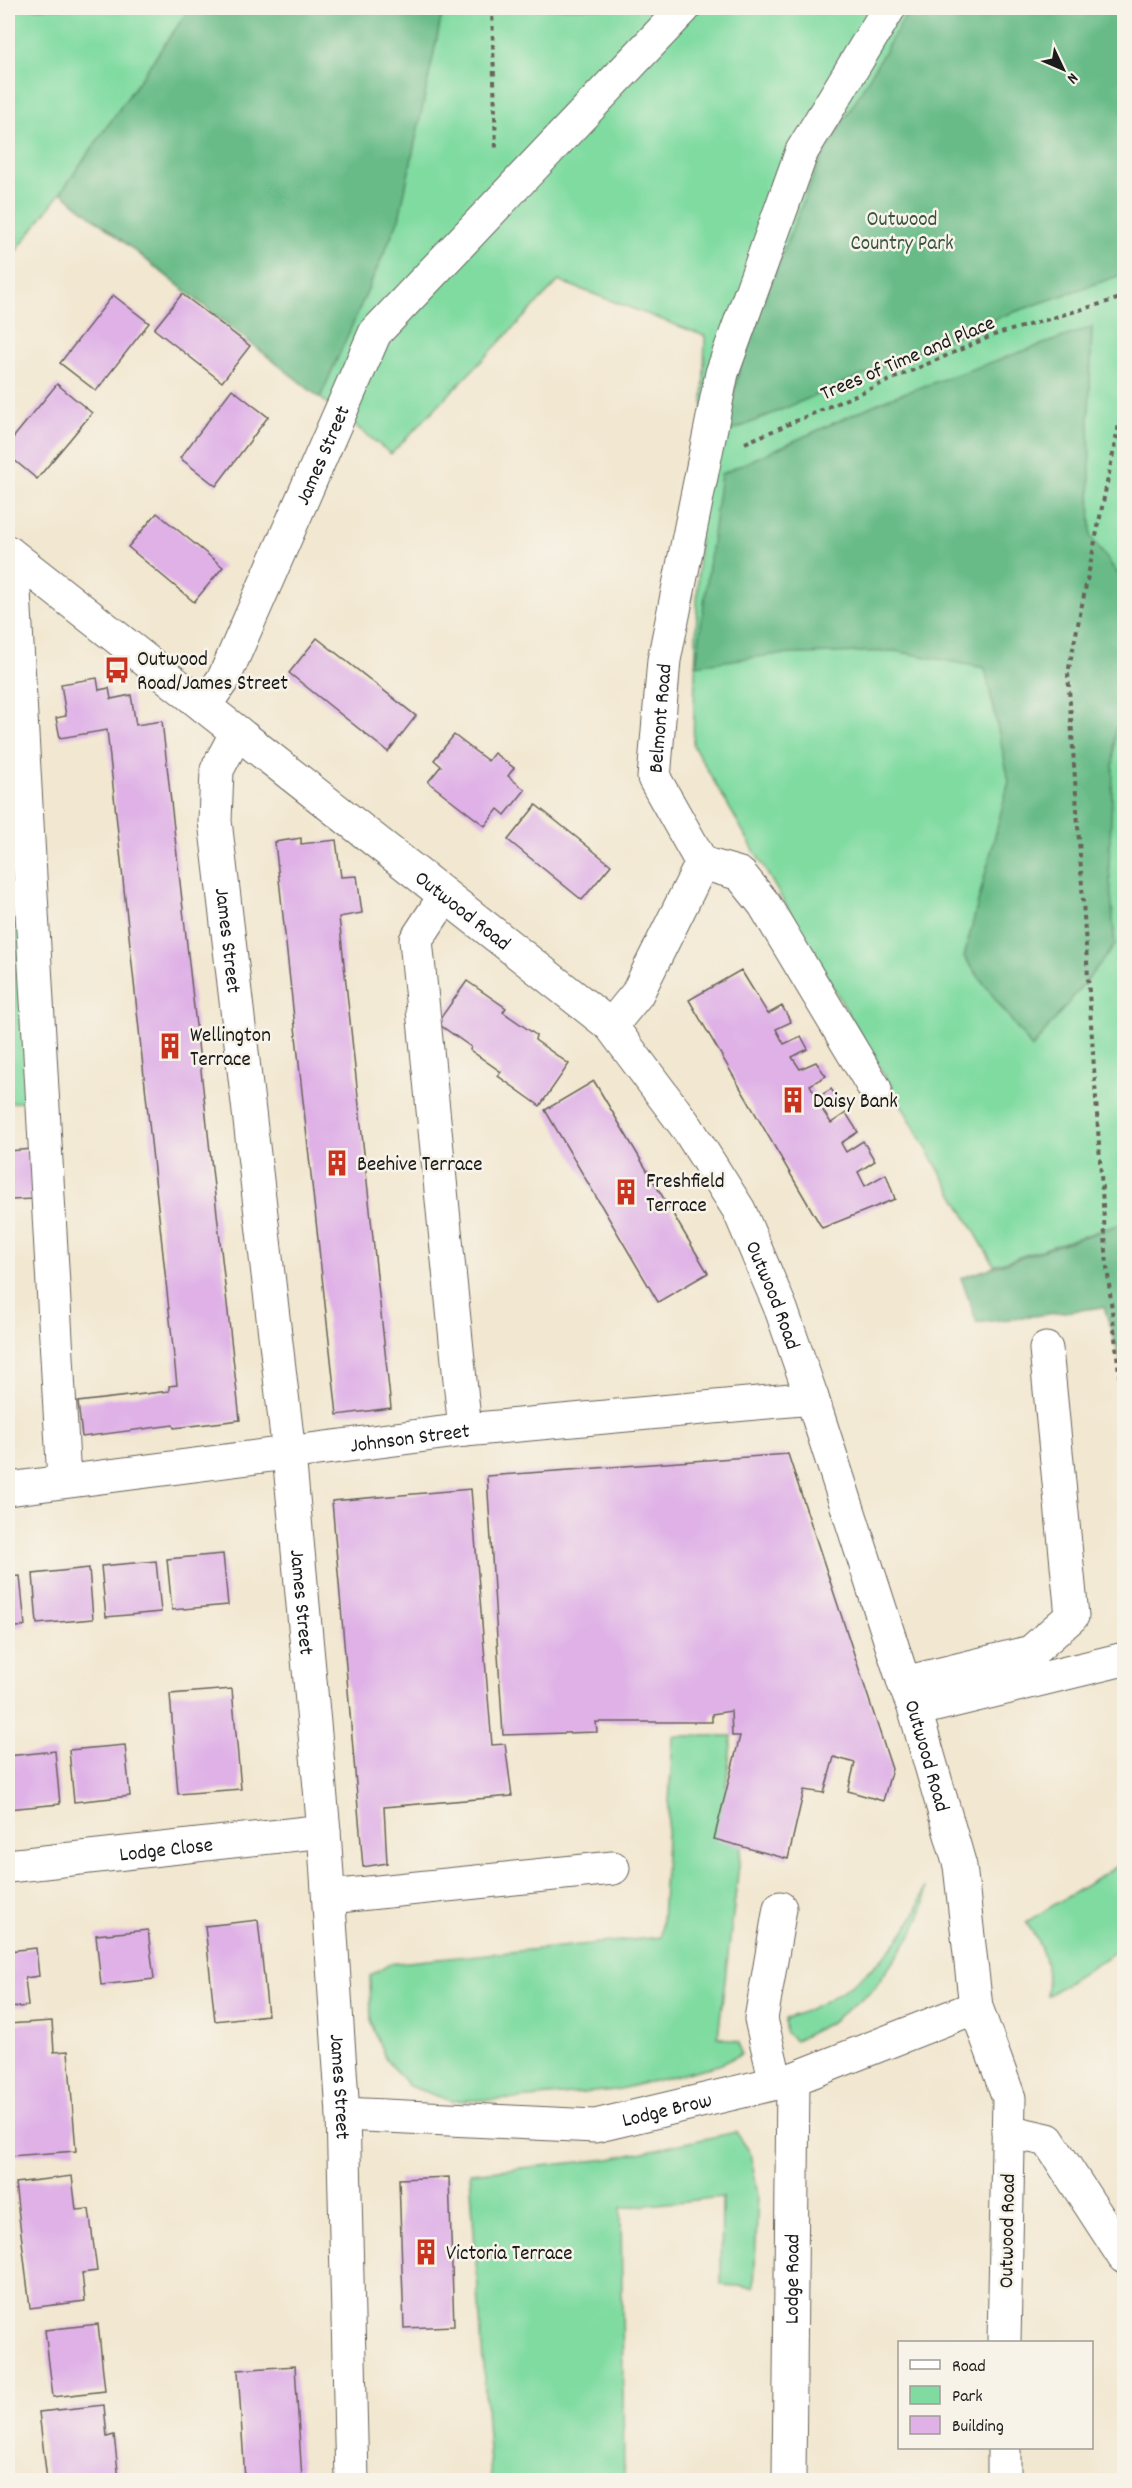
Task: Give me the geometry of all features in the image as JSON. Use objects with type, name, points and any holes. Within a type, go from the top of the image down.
[{"type":"street","name":"James Street","points":[[204,706],[224,678],[375,333],[684,8]]},
{"type":"street","name":"Belmont Road","points":[[702,863],[654,778],[664,660],[723,373],[802,151],[889,8]]},
{"type":"street","name":"Outwood Road","points":[[10,554],[611,1026],[688,1129],[739,1210],[781,1309],[812,1398],[909,1696],[960,1866],[976,2007],[1009,2098],[1004,2341]]},
{"type":"street","points":[[10,554],[64,1481]]},
{"type":"street","name":"James Street","points":[[237,732],[217,770],[214,821],[289,1454],[324,1831],[343,2114],[352,2481]]},
{"type":"street","points":[[611,1026],[637,994],[702,863],[740,874],[764,904],[875,1089]]},
{"type":"street","points":[[445,896],[416,940],[465,1430]]},
{"type":"street","points":[[909,1696],[1031,1652],[1072,1616],[1046,1348]]},
{"type":"street","name":"Johnson Street","points":[[8,1489],[465,1430],[812,1398]]},
{"type":"street","points":[[909,1696],[1125,1659]]},
{"type":"street","name":"Lodge Close","points":[[8,1866],[324,1831]]},
{"type":"street","points":[[329,1897],[613,1868]]},
{"type":"street","name":"Lodge Road","points":[[780,1908],[761,2019],[785,2081],[789,2481]]},
{"type":"street","name":"Lodge Brow","points":[[343,2114],[594,2126],[785,2081],[976,2007]]},
{"type":"street","points":[[1008,2131],[1048,2140],[1125,2257]]},
{"type":"street","points":[[1004,2449],[1005,2481]]},
{"type":"path","points":[[492,8],[497,203]]},
{"type":"path","name":"Trees of Time and Place","points":[[704,472],[993,335],[1125,297]]},
{"type":"path","points":[[1125,400],[1068,673],[1107,1266],[1125,1417]]},
{"type":"green space","name":"Outwood Country Park","points":[[8,8],[1124,8],[1124,1223],[994,1265],[693,745],[705,336],[559,281],[391,454],[61,192],[8,262]]},
{"type":"green space","points":[[190,8],[440,8],[442,14],[399,219],[320,398],[61,192]]},
{"type":"green space","points":[[910,8],[1124,8],[1124,274],[1003,316],[724,434],[744,348],[819,163]]},
{"type":"green space","points":[[1092,327],[1089,415],[1091,537],[1124,582],[1124,723],[1115,729],[1109,865],[1115,945],[1032,1048],[964,957],[1009,781],[985,668],[895,651],[771,655],[696,665],[721,474],[887,399]]},
{"type":"green space","points":[[8,691],[33,1101],[8,1103]]},
{"type":"green space","points":[[1124,1223],[1124,1371],[1104,1307],[977,1323],[961,1278]]},
{"type":"green space","points":[[673,1736],[732,1736],[726,1786],[748,1792],[718,2037],[739,2042],[741,2054],[719,2065],[616,2090],[517,2099],[451,2101],[409,2086],[386,2060],[371,2023],[370,1976],[388,1964],[661,1937]]},
{"type":"green space","points":[[1124,1862],[1124,1946],[1047,1996],[1044,1957],[1026,1922]]},
{"type":"green space","points":[[925,1887],[925,1902],[913,1933],[874,1989],[831,2022],[795,2041],[785,2032],[785,2019],[804,2012],[840,1992],[887,1953],[913,1917]]},
{"type":"green space","points":[[736,2132],[750,2152],[758,2194],[754,2287],[721,2285],[722,2197],[621,2208],[624,2480],[491,2480],[470,2173],[610,2159]]},
{"type":"building","points":[[182,294],[250,346],[222,382],[154,329]]},
{"type":"building","points":[[113,295],[149,323],[96,391],[60,363]]},
{"type":"building","points":[[57,384],[92,413],[37,479],[8,455],[8,444]]},
{"type":"building","points":[[232,389],[268,417],[216,486],[180,458]]},
{"type":"building","points":[[157,513],[223,567],[194,602],[128,547]]},
{"type":"building","points":[[317,638],[416,716],[388,752],[289,673]]},
{"type":"building","name":"Wellington Terrace","points":[[97,678],[99,690],[109,688],[111,699],[131,695],[136,725],[162,721],[240,1420],[174,1428],[173,1425],[82,1437],[78,1402],[169,1391],[169,1386],[177,1385],[107,730],[60,738],[56,718],[66,716],[61,684]]},
{"type":"building","points":[[454,735],[488,761],[494,753],[514,768],[508,776],[525,790],[505,815],[498,809],[485,826],[428,782],[441,766],[434,760]]},
{"type":"building","points":[[536,805],[611,865],[582,900],[508,840]]},
{"type":"building","name":"Beehive Terrace","points":[[301,838],[301,844],[336,840],[341,877],[357,876],[362,913],[339,917],[391,1408],[337,1415],[275,842]]},
{"type":"building","name":"Daisy Bank","points":[[741,970],[768,1014],[782,1006],[791,1022],[776,1029],[784,1044],[801,1036],[808,1049],[792,1057],[800,1069],[816,1062],[826,1076],[810,1085],[817,1098],[831,1089],[840,1101],[823,1111],[831,1123],[846,1113],[858,1132],[841,1143],[846,1152],[863,1141],[875,1161],[858,1172],[865,1186],[886,1174],[895,1199],[822,1228],[689,1000]]},
{"type":"building","points":[[467,981],[506,1008],[503,1012],[536,1035],[535,1040],[569,1064],[540,1106],[498,1076],[501,1072],[437,1023]]},
{"type":"building","name":"Freshfield Terrace","points":[[594,1081],[708,1273],[658,1302],[545,1110]]},
{"type":"building","points":[[33,1149],[35,1199],[10,1200],[8,1151]]},
{"type":"building","points":[[788,1454],[892,1769],[883,1801],[848,1791],[855,1763],[834,1757],[824,1793],[804,1790],[788,1859],[714,1839],[740,1736],[732,1736],[731,1711],[712,1714],[712,1722],[596,1722],[597,1732],[503,1735],[487,1476]]},
{"type":"building","points":[[471,1489],[492,1745],[505,1744],[512,1796],[384,1807],[387,1863],[363,1867],[332,1501]]},
{"type":"building","points":[[223,1554],[228,1605],[172,1610],[167,1559]]},
{"type":"building","points":[[156,1561],[161,1612],[106,1617],[101,1566]]},
{"type":"building","points":[[89,1568],[93,1619],[37,1624],[33,1574]]},
{"type":"building","points":[[20,1576],[25,1626],[8,1628],[8,1577]]},
{"type":"building","points":[[232,1689],[241,1789],[178,1794],[170,1694]]},
{"type":"building","points":[[125,1745],[130,1796],[74,1802],[69,1750]]},
{"type":"building","points":[[55,1751],[60,1804],[8,1809],[8,1756]]},
{"type":"building","points":[[258,1920],[268,2015],[215,2021],[205,1926]]},
{"type":"building","points":[[148,1930],[154,1979],[101,1985],[96,1935]]},
{"type":"building","points":[[36,1948],[39,1976],[25,1978],[28,2006],[8,2008],[8,1951]]},
{"type":"building","points":[[52,2021],[54,2052],[68,2051],[76,2151],[10,2156],[8,2024]]},
{"type":"building","points":[[72,2176],[76,2210],[89,2209],[97,2271],[82,2273],[85,2301],[30,2308],[15,2183]]},
{"type":"building","name":"Victoria Terrace","points":[[449,2177],[454,2326],[404,2328],[399,2179]]},
{"type":"building","points":[[98,2324],[105,2391],[53,2397],[45,2330]]},
{"type":"building","points":[[295,2366],[302,2480],[245,2480],[238,2370]]},
{"type":"building","points":[[104,2405],[107,2437],[114,2435],[119,2480],[47,2480],[39,2412]]},
{"type":"place","name":"Outwood Road/James Street","points":[[117,670]]},
{"type":"place","name":"Wellington Terrace","points":[[170,1046]]},
{"type":"place","name":"Daisy Bank","points":[[793,1100]]},
{"type":"place","name":"Beehive Terrace","points":[[337,1163]]},
{"type":"place","name":"Freshfield Terrace","points":[[626,1192]]},
{"type":"place","name":"Victoria Terrace","points":[[426,2252]]}]
